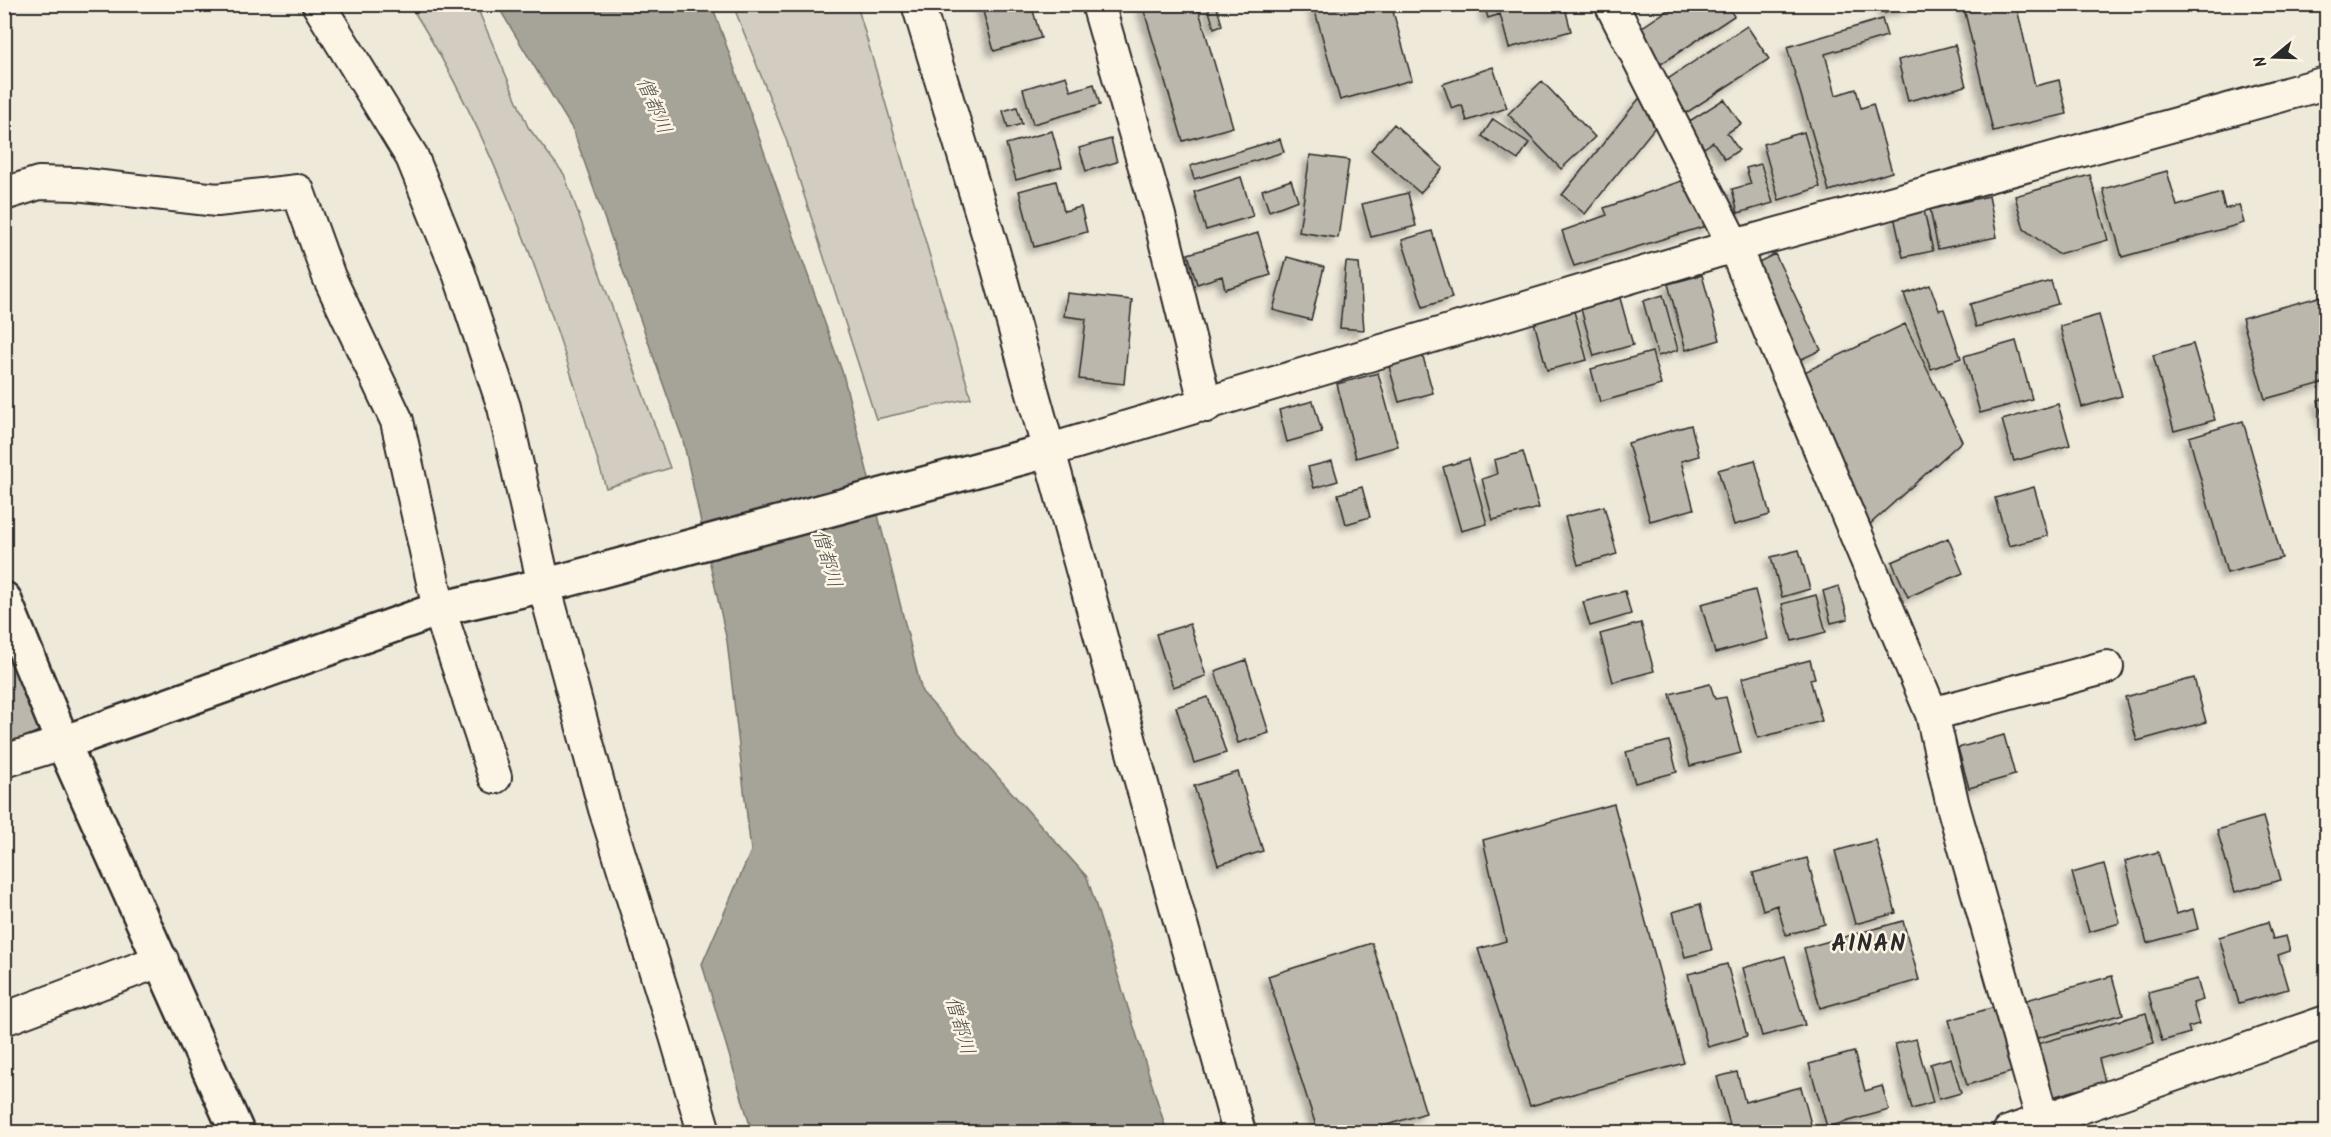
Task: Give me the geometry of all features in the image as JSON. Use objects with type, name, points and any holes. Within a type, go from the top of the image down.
[{"type":"street","points":[[318,4],[412,157],[459,273],[504,407],[555,582],[605,809],[704,1132]]},
{"type":"street","points":[[918,4],[992,247],[1037,454],[1239,1132]]},
{"type":"street","points":[[1098,4],[1159,216],[1206,406]]},
{"type":"street","points":[[1611,4],[1734,246],[1932,714],[1953,806],[2044,1126]]},
{"type":"street","points":[[4,761],[63,743],[439,609],[555,582],[1037,454],[1206,406],[1734,246],[2326,83]]},
{"type":"street","points":[[4,194],[39,183],[76,184],[217,200],[298,191],[328,277],[397,421],[439,609],[495,777]]},
{"type":"street","points":[[4,599],[63,743],[237,1132]]},
{"type":"street","points":[[1932,714],[2107,667]]},
{"type":"street","points":[[4,1019],[162,960]]},
{"type":"street","points":[[2009,1132],[2044,1126],[2326,1022]]},
{"type":"shaded area","points":[[410,5],[476,5],[528,127],[564,174],[670,468],[606,488],[547,301],[500,179],[443,61]]},
{"type":"shaded area","points":[[733,5],[857,5],[971,398],[876,419],[786,139]]},
{"type":"water","name":"僧都川","points":[[497,5],[712,5],[843,374],[922,692],[1087,877],[1167,1132],[752,1132],[702,964],[751,851],[727,641],[683,440],[573,130]]},
{"type":"building","points":[[981,4],[1031,4],[1041,38],[994,51]]},
{"type":"building","points":[[1142,4],[1197,4],[1233,127],[1183,141]]},
{"type":"building","points":[[1207,4],[1216,4],[1222,25],[1214,28]]},
{"type":"building","points":[[1313,4],[1391,4],[1412,80],[1340,100]]},
{"type":"building","points":[[1484,4],[1564,4],[1571,31],[1509,48],[1500,14],[1488,18]]},
{"type":"building","points":[[1677,4],[1726,4],[1734,16],[1658,66],[1635,32]]},
{"type":"building","points":[[1883,4],[1916,4],[1885,13]]},
{"type":"building","points":[[1963,4],[2016,4],[2035,86],[2059,80],[2067,114],[1993,131]]},
{"type":"building","points":[[1882,19],[1887,36],[1825,54],[1836,95],[1856,89],[1861,108],[1873,104],[1892,172],[1829,191],[1787,47]]},
{"type":"building","points":[[1747,26],[1769,59],[1686,113],[1665,81]]},
{"type":"building","points":[[1955,45],[1966,86],[1908,101],[1898,60]]},
{"type":"building","points":[[1493,67],[1507,108],[1467,121],[1462,105],[1452,109],[1443,84]]},
{"type":"building","points":[[1066,76],[1071,91],[1094,84],[1100,105],[1033,124],[1023,89]]},
{"type":"building","points":[[1542,81],[1595,137],[1561,169],[1508,114]]},
{"type":"building","points":[[1642,95],[1660,121],[1585,214],[1562,195]]},
{"type":"building","points":[[1724,99],[1741,124],[1727,133],[1739,150],[1725,159],[1713,142],[1704,148],[1688,122]]},
{"type":"building","points":[[1017,107],[1022,124],[1008,128],[1003,111]]},
{"type":"building","points":[[1493,119],[1529,143],[1518,160],[1482,136]]},
{"type":"building","points":[[1394,124],[1443,168],[1420,193],[1371,150]]},
{"type":"building","points":[[1052,131],[1062,167],[1016,180],[1006,144]]},
{"type":"building","points":[[1804,132],[1820,187],[1779,200],[1763,144]]},
{"type":"building","points":[[1111,139],[1117,162],[1086,171],[1079,148]]},
{"type":"building","points":[[1280,139],[1284,152],[1194,179],[1190,166]]},
{"type":"building","points":[[1310,155],[1349,160],[1338,238],[1299,232]]},
{"type":"building","points":[[1761,164],[1773,203],[1738,213],[1732,189],[1751,184],[1746,168]]},
{"type":"building","points":[[2167,171],[2177,206],[2221,193],[2225,209],[2239,205],[2244,223],[2122,257],[2103,189]]},
{"type":"building","points":[[2090,175],[2108,240],[2058,254],[2024,229],[2015,196]]},
{"type":"building","points":[[1241,177],[1253,216],[1206,230],[1194,192]]},
{"type":"building","points":[[1693,177],[1709,225],[1574,266],[1562,231],[1607,215],[1604,208]]},
{"type":"building","points":[[1291,180],[1298,200],[1269,211],[1262,190]]},
{"type":"building","points":[[1056,181],[1064,211],[1081,207],[1087,232],[1034,247],[1019,191]]},
{"type":"building","points":[[1408,193],[1416,226],[1371,237],[1362,204]]},
{"type":"building","points":[[1989,196],[1997,237],[1938,249],[1930,209]]},
{"type":"building","points":[[1924,210],[1933,251],[1903,257],[1894,216]]},
{"type":"building","points":[[1432,231],[1452,298],[1423,307],[1402,240]]},
{"type":"building","points":[[1258,233],[1271,275],[1225,289],[1222,276],[1197,284],[1188,254]]},
{"type":"building","points":[[1775,254],[1821,350],[1791,364],[1744,269]]},
{"type":"building","points":[[1287,257],[1324,267],[1311,320],[1273,310]]},
{"type":"building","points":[[1346,262],[1359,263],[1364,330],[1340,328]]},
{"type":"building","points":[[1702,275],[1720,340],[1686,350],[1668,284]]},
{"type":"building","points":[[2051,281],[2058,304],[1976,327],[1970,304]]},
{"type":"building","points":[[1930,285],[1939,310],[1944,309],[1961,358],[1931,369],[1904,294]]},
{"type":"building","points":[[1067,293],[1132,300],[1124,384],[1079,379],[1086,319],[1064,316]]},
{"type":"building","points":[[1663,295],[1678,350],[1658,356],[1643,301]]},
{"type":"building","points":[[2326,295],[2326,382],[2265,399],[2242,318]]},
{"type":"building","points":[[1620,298],[1633,345],[1594,356],[1581,309]]},
{"type":"building","points":[[1574,311],[1587,360],[1547,370],[1534,322]]},
{"type":"building","points":[[2099,315],[2122,396],[2082,407],[2060,326]]},
{"type":"building","points":[[1905,324],[1962,441],[1868,526],[1796,376]]},
{"type":"building","points":[[2016,341],[2032,399],[1980,413],[1964,356]]},
{"type":"building","points":[[2193,344],[2215,420],[2174,431],[2153,355]]},
{"type":"building","points":[[1652,352],[1661,385],[1600,402],[1591,369]]},
{"type":"building","points":[[1422,353],[1433,393],[1399,402],[1388,363]]},
{"type":"building","points":[[1378,373],[1398,446],[1356,458],[1337,384]]},
{"type":"building","points":[[2326,398],[2326,432],[2318,400]]},
{"type":"building","points":[[1313,401],[1322,432],[1287,442],[1279,410]]},
{"type":"building","points":[[2058,404],[2070,445],[2014,461],[2002,420]]},
{"type":"building","points":[[2243,421],[2282,558],[2227,573],[2189,437]]},
{"type":"building","points":[[1691,425],[1699,456],[1681,461],[1694,509],[1650,521],[1628,443]]},
{"type":"building","points":[[1523,452],[1539,508],[1493,520],[1482,479],[1497,474],[1494,460]]},
{"type":"building","points":[[1469,459],[1487,524],[1461,531],[1443,467]]},
{"type":"building","points":[[1755,460],[1770,515],[1734,525],[1718,470]]},
{"type":"building","points":[[1332,461],[1338,481],[1314,488],[1308,467]]},
{"type":"building","points":[[1362,487],[1370,517],[1346,524],[1338,494]]},
{"type":"building","points":[[2034,487],[2048,536],[2009,546],[1995,498]]},
{"type":"building","points":[[1604,506],[1617,554],[1578,565],[1565,517]]},
{"type":"building","points":[[1948,538],[1963,573],[1908,597],[1892,562]]},
{"type":"building","points":[[1799,550],[1810,589],[1782,597],[1771,557]]},
{"type":"building","points":[[1839,586],[1848,619],[1831,623],[1823,591]]},
{"type":"building","points":[[1755,590],[1768,639],[1715,653],[1701,604]]},
{"type":"building","points":[[1625,591],[1631,614],[1590,626],[1583,602]]},
{"type":"building","points":[[1816,595],[1826,632],[1792,641],[1782,604]]},
{"type":"building","points":[[1641,623],[1654,671],[1613,682],[1600,634]]},
{"type":"building","points":[[1190,624],[1206,676],[1173,687],[1156,634]]},
{"type":"building","points":[[7,652],[39,731],[4,746],[4,653]]},
{"type":"building","points":[[1246,660],[1269,733],[1238,743],[1215,671]]},
{"type":"building","points":[[1810,660],[1815,678],[1810,679],[1822,721],[1758,738],[1742,678]]},
{"type":"building","points":[[2194,678],[2206,722],[2137,741],[2125,697]]},
{"type":"building","points":[[1710,684],[1715,699],[1726,697],[1741,753],[1690,766],[1670,694]]},
{"type":"building","points":[[1208,697],[1226,753],[1194,763],[1176,707]]},
{"type":"building","points":[[2004,735],[2015,775],[1969,788],[1958,748]]},
{"type":"building","points":[[1669,741],[1677,772],[1635,783],[1626,752]]},
{"type":"building","points":[[1238,772],[1263,851],[1218,865],[1194,786]]},
{"type":"building","points":[[1614,804],[1684,1063],[1530,1106],[1478,949],[1506,941],[1483,840]]},
{"type":"building","points":[[2263,817],[2281,880],[2235,892],[2217,830]]},
{"type":"building","points":[[1876,840],[1896,913],[1855,924],[1835,851]]},
{"type":"building","points":[[2158,852],[2176,914],[2193,909],[2198,929],[2147,943],[2125,861]]},
{"type":"building","points":[[1807,858],[1825,924],[1786,935],[1777,905],[1763,910],[1753,873]]},
{"type":"building","points":[[2104,864],[2120,923],[2089,932],[2072,873]]},
{"type":"building","points":[[1700,904],[1712,950],[1685,957],[1673,912]]},
{"type":"building","points":[[1903,921],[1919,980],[1820,1008],[1804,948]]},
{"type":"building","points":[[2268,922],[2273,939],[2286,936],[2290,951],[2278,955],[2288,989],[2239,1003],[2219,937]]},
{"type":"building","points":[[1372,943],[1426,1113],[1364,1132],[1318,1132],[1268,976]]},
{"type":"building","points":[[1785,956],[1805,1025],[1762,1036],[1743,968]]},
{"type":"building","points":[[1727,964],[1747,1036],[1708,1047],[1688,974]]},
{"type":"building","points":[[2112,976],[2123,1014],[2034,1039],[2023,1001]]},
{"type":"building","points":[[2197,979],[2203,1000],[2193,1003],[2199,1024],[2188,1027],[2190,1033],[2162,1041],[2148,992]]},
{"type":"building","points":[[1995,1007],[2012,1072],[1967,1085],[1949,1020]]},
{"type":"building","points":[[2146,1013],[2154,1043],[2099,1059],[2105,1082],[2052,1097],[2037,1044]]},
{"type":"building","points":[[1916,1039],[1933,1103],[1912,1109],[1895,1044]]},
{"type":"building","points":[[1854,1052],[1865,1091],[1882,1086],[1889,1110],[1827,1127],[1809,1064]]},
{"type":"building","points":[[1951,1058],[1961,1093],[1939,1099],[1930,1064]]},
{"type":"building","points":[[1737,1072],[1745,1102],[1801,1087],[1812,1128],[1796,1132],[1732,1132],[1717,1077]]},
{"type":"district","name":"AINAN","points":[[1869,944]]}]
